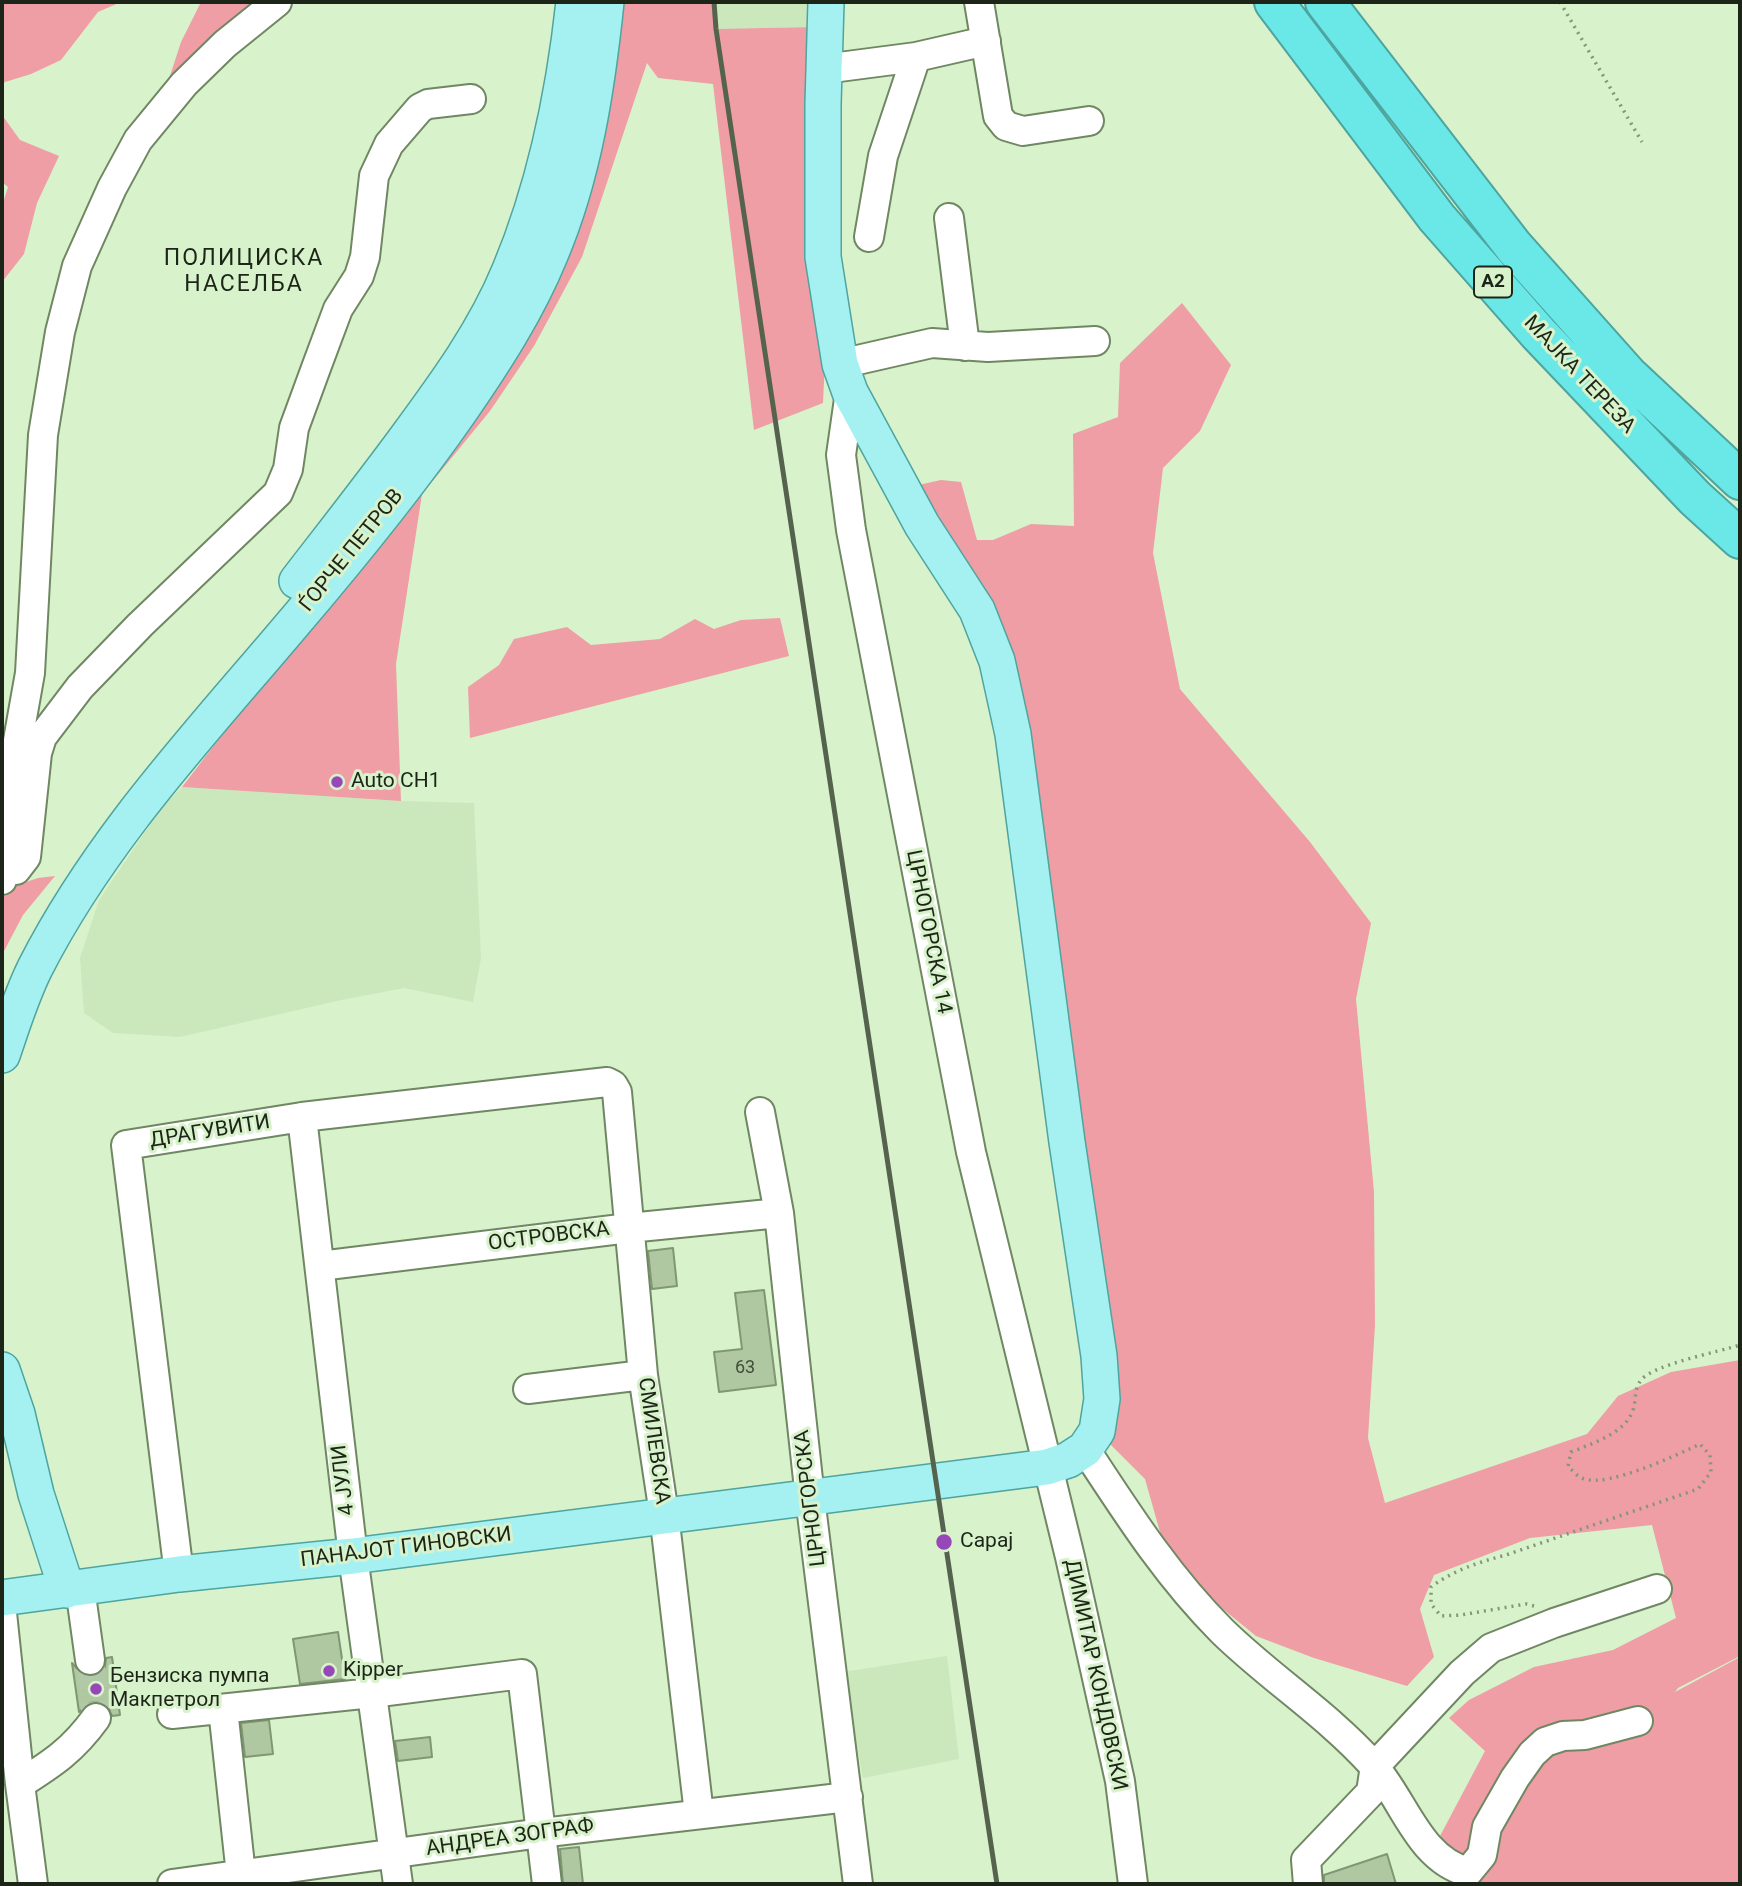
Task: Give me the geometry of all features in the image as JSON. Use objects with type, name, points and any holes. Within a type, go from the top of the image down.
[{"type":"highway","name":"МАЈКА ТЕРЕЗА","points":[[1274,2],[1446,229],[1602,401],[1695,498],[1740,539]]},
{"type":"highway","name":"МАЈКА ТЕРЕЗА","points":[[1325,2],[1514,247],[1627,374],[1740,480]]},
{"type":"main road","name":"ЃОРЧЕ ПЕТРОВ","points":[[2,1004],[26,949],[50,905],[91,842],[136,781],[360,501],[446,384],[471,344],[510,271],[545,171],[562,92],[574,2]]},
{"type":"main road","name":"ЃОРЧЕ ПЕТРОВ","points":[[2,1055],[33,971],[62,917],[88,877],[171,767],[293,624],[407,484],[503,346],[550,256],[575,185],[593,99],[606,2]]},
{"type":"main road","points":[[826,2],[824,257],[845,378],[922,525],[977,610],[997,661],[1013,734],[1099,1356],[1102,1399],[1097,1431],[1085,1449]]},
{"type":"main road","points":[[2,1370],[17,1414],[36,1494],[74,1589]]},
{"type":"main road","name":"ПАНАЈОТ ГИНОВСКИ","points":[[2,1598],[1046,1467],[1068,1460],[1085,1449]]},
{"type":"street","points":[[277,2],[225,44],[184,84],[138,140],[112,188],[77,266],[60,332],[43,435],[30,673],[9,791],[3,875],[16,870],[26,857],[37,753],[42,737],[80,687],[131,634],[251,520],[284,484],[294,428],[338,309],[359,276],[365,257],[374,176],[389,144],[420,108],[428,104],[471,99]]},
{"type":"street","points":[[979,2],[998,116],[1006,126],[1023,131],[1089,121]]},
{"type":"street","points":[[824,69],[916,57],[986,41]]},
{"type":"street","points":[[869,237],[883,156],[916,57]]},
{"type":"street","points":[[948,218],[965,346]]},
{"type":"street","points":[[845,378],[932,343],[988,347],[1095,341]]},
{"type":"street","name":"ЦРНОГОРСКА 14","points":[[845,378],[841,455],[851,530],[971,1152],[1046,1467]]},
{"type":"street","name":"СМИЛЕВСКА","points":[[597,1083],[607,1082],[613,1085],[617,1092],[643,1375],[664,1514],[699,1814]]},
{"type":"street","name":"ДРАГУВИТИ","points":[[179,1574],[126,1145],[302,1117],[597,1083]]},
{"type":"street","name":"ЦРНОГОРСКА","points":[[760,1112],[779,1213],[810,1498],[859,1884]]},
{"type":"street","name":"4 ЈУЛИ","points":[[302,1117],[353,1556],[397,1884]]},
{"type":"street","name":"ОСТРОВСКА","points":[[320,1266],[629,1227],[779,1213]]},
{"type":"street","points":[[528,1389],[643,1375]]},
{"type":"street","points":[[1085,1449],[1149,1547],[1183,1590],[1270,1674],[1345,1735],[1375,1766],[1426,1845],[1454,1868],[1468,1872],[1482,1855],[1487,1827],[1532,1754],[1545,1742],[1638,1721]]},
{"type":"street","name":"ДИМИТАР КОНДОВСКИ","points":[[1046,1467],[1070,1556],[1120,1781],[1133,1884]]},
{"type":"street","points":[[1308,1884],[1306,1860],[1371,1792],[1375,1766],[1462,1673],[1491,1648],[1657,1588]]},
{"type":"street","points":[[74,1589],[90,1660]]},
{"type":"street","points":[[2,1613],[16,1884]]},
{"type":"street","points":[[172,1714],[522,1674],[547,1884]]},
{"type":"street","points":[[223,1709],[241,1879]]},
{"type":"street","points":[[11,1777],[48,1766],[78,1742],[96,1718]]},
{"type":"street","points":[[11,1777],[33,1884]]},
{"type":"street","name":"АНДРЕА ЗОГРАФ","points":[[172,1884],[241,1879],[541,1833],[848,1797]]},
{"type":"path","points":[[1560,2],[1642,142]]},
{"type":"path","points":[[1546,1626],[1540,1607],[1525,1604],[1441,1616],[1431,1604],[1431,1587],[1476,1562],[1506,1555],[1698,1489],[1711,1472],[1710,1455],[1700,1444],[1597,1482],[1582,1479],[1568,1466],[1571,1452],[1620,1428],[1633,1410],[1634,1394],[1643,1378],[1667,1366],[1740,1345]]},
{"type":"shaded area","points":[[2,2],[121,2],[98,12],[61,60],[31,74],[2,83]]},
{"type":"shaded area","points":[[201,2],[292,2],[241,40],[150,119],[169,79],[181,42]]},
{"type":"shaded area","points":[[558,2],[714,2],[716,29],[815,27],[826,338],[823,403],[754,430],[713,84],[658,78],[647,63],[582,257],[534,346],[490,411],[422,494],[396,664],[401,801],[182,787],[239,713],[392,443],[492,280],[539,130]]},
{"type":"shaded area","points":[[714,2],[817,2],[815,27],[716,29]]},
{"type":"shaded area","points":[[2,115],[20,140],[59,156],[37,203],[24,254],[2,282],[2,206],[8,187],[2,182]]},
{"type":"shaded area","points":[[1182,303],[1231,365],[1200,431],[1163,468],[1153,553],[1180,689],[1310,842],[1371,923],[1356,999],[1374,1192],[1375,1325],[1368,1438],[1385,1503],[1587,1434],[1618,1396],[1671,1372],[1740,1360],[1740,1656],[1675,1692],[1740,1657],[1740,1884],[1476,1884],[1495,1829],[1468,1861],[1446,1850],[1440,1836],[1485,1751],[1449,1718],[1469,1700],[1534,1667],[1613,1650],[1676,1618],[1652,1525],[1530,1538],[1434,1575],[1420,1609],[1434,1657],[1407,1686],[1314,1658],[1256,1636],[1202,1592],[1162,1539],[1145,1479],[1108,1442],[1025,725],[1013,651],[976,576],[914,486],[941,480],[961,482],[977,540],[993,540],[1031,524],[1074,526],[1073,434],[1118,417],[1120,363]]},
{"type":"shaded area","points":[[780,618],[789,656],[470,738],[468,687],[499,665],[514,639],[567,627],[591,645],[660,639],[695,619],[714,629],[741,620]]},
{"type":"shaded area","points":[[182,787],[474,803],[481,958],[473,1002],[404,988],[180,1037],[113,1033],[84,1013],[80,958],[99,900],[160,810]]},
{"type":"shaded area","points":[[55,876],[23,915],[2,955],[2,890],[38,878]]},
{"type":"shaded area","points":[[947,1656],[959,1759],[863,1778],[843,1672]]},
{"type":"building","points":[[673,1248],[677,1286],[652,1289],[648,1251]]},
{"type":"building","points":[[764,1290],[776,1385],[719,1392],[714,1352],[742,1349],[735,1293]]},
{"type":"building","points":[[338,1632],[345,1679],[300,1684],[293,1639]]},
{"type":"building","name":"Бензиска пумпа Макпетрол","points":[[112,1657],[120,1715],[112,1716],[107,1705],[97,1702],[89,1703],[79,1712],[72,1663],[83,1675],[93,1676],[105,1667],[106,1658]]},
{"type":"building","points":[[269,1720],[273,1754],[245,1757],[241,1723]]},
{"type":"building","points":[[430,1737],[432,1757],[398,1761],[395,1741]]},
{"type":"building","points":[[579,1847],[583,1884],[563,1884],[560,1849]]},
{"type":"building","points":[[1387,1854],[1396,1884],[1324,1884],[1324,1875]]},
{"type":"tunnel","points":[[90,1660],[96,1718]]},
{"type":"railway","points":[[714,2],[997,1884]]},
{"type":"place","name":"Auto CH1","points":[[337,782]]},
{"type":"place","name":"Сарај","points":[[944,1542]]},
{"type":"place","name":"Kipper","points":[[329,1671]]},
{"type":"place","name":"Бензиска пумпа Макпетрол","points":[[96,1689]]},
{"type":"district","name":"ПОЛИЦИСКА НАСЕЛБА","points":[[244,272]]}]
